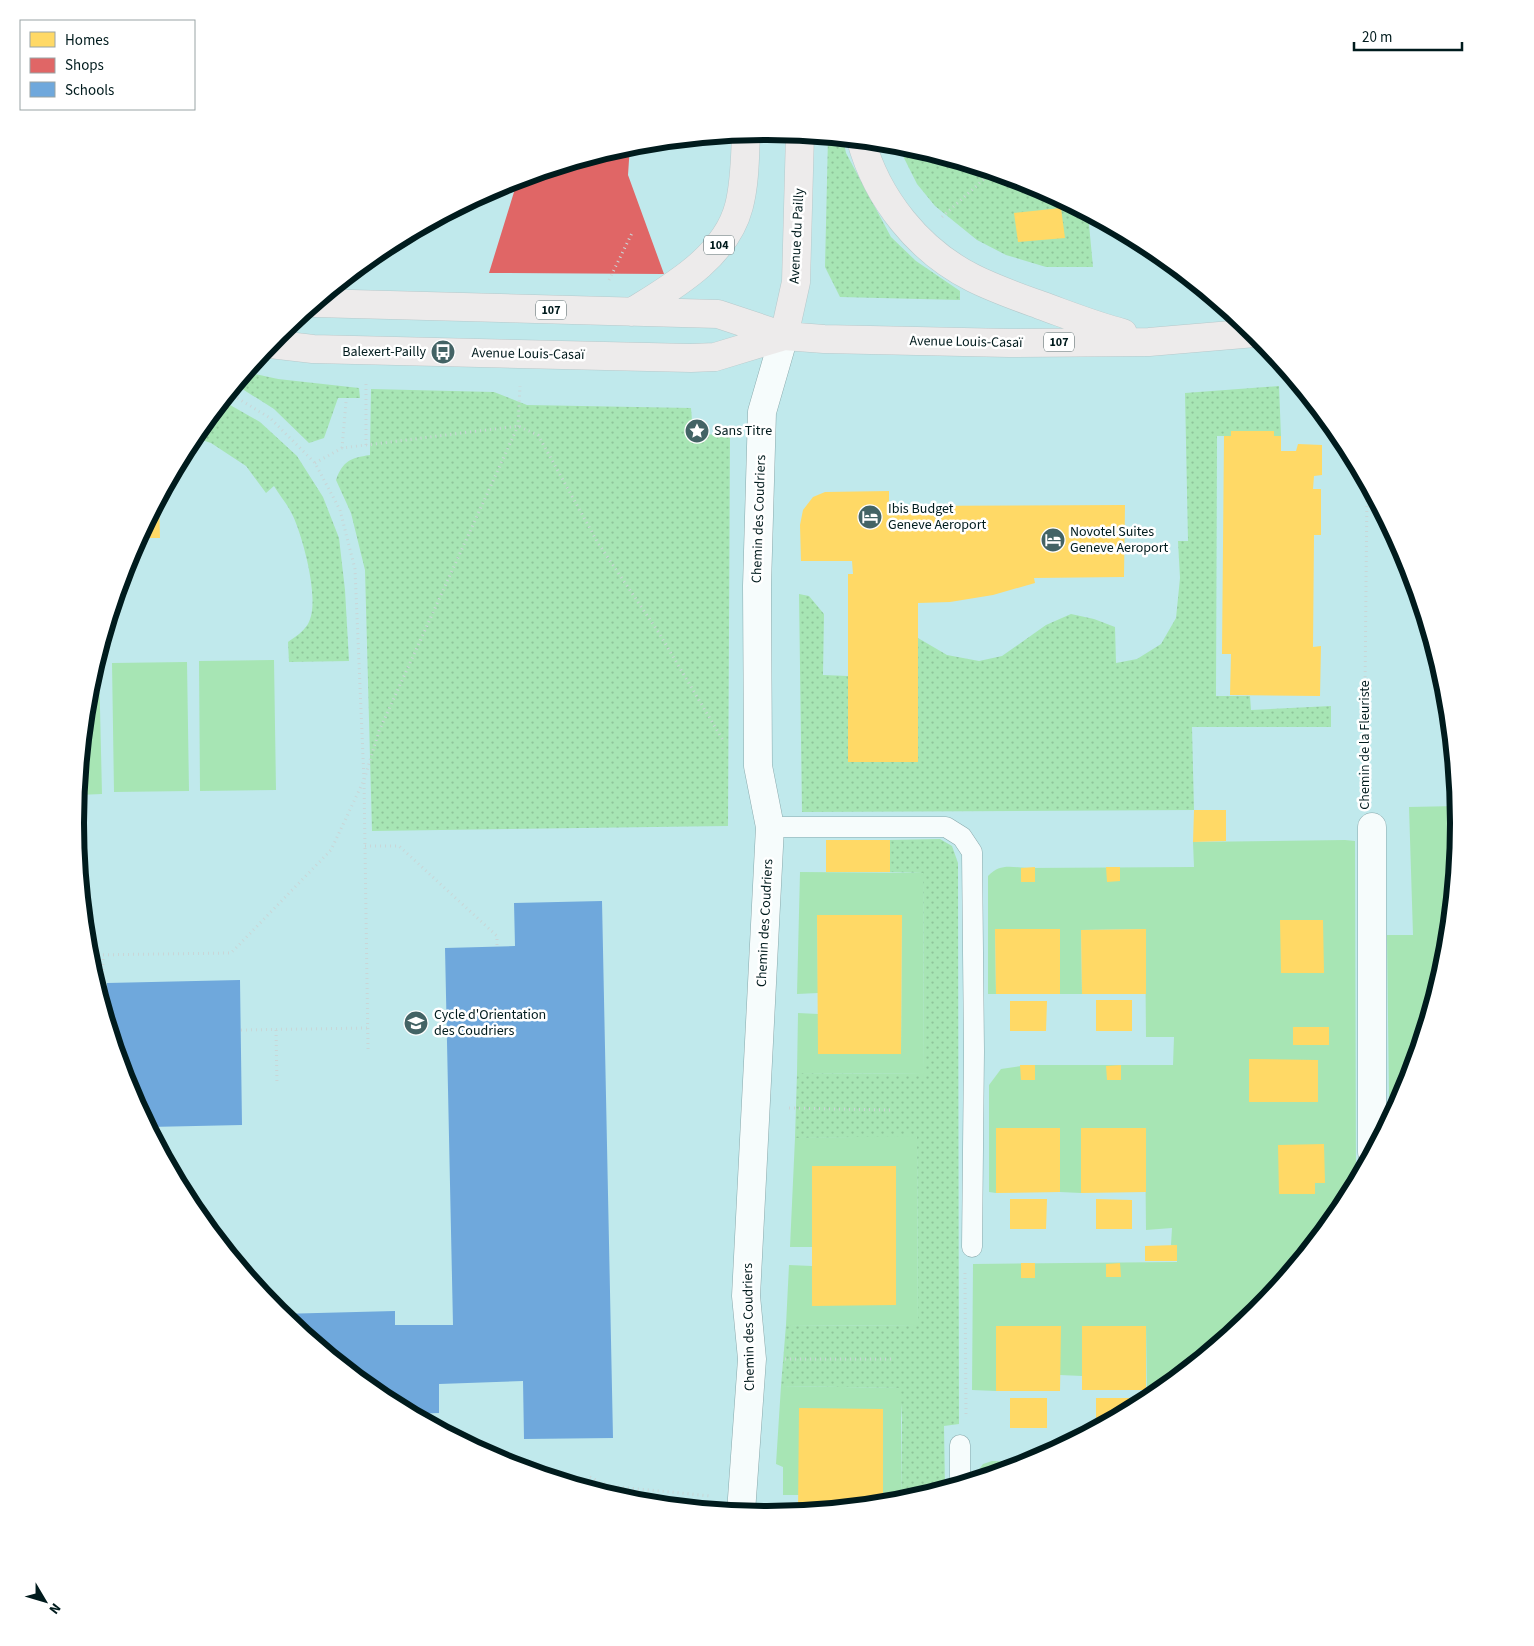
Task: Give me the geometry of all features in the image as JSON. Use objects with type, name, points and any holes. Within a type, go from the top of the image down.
[{"type":"main road","name":"104","points":[[632,312],[678,283],[706,259],[726,234],[734,221],[739,207],[744,181],[746,140]]},
{"type":"main road","name":"Avenue du Pailly","points":[[784,336],[796,282],[800,141]]},
{"type":"main road","points":[[863,147],[882,190],[898,215],[927,231]]},
{"type":"main road","name":"Avenue Louis-Casaï","points":[[927,231],[941,258],[971,278],[1002,292],[1149,342]]},
{"type":"main road","name":"Avenue Louis-Casaï","points":[[324,303],[718,314],[784,336],[824,339],[1009,343],[1149,342],[1244,334]]},
{"type":"main road","name":"Avenue Louis-Casaï","points":[[279,345],[322,349],[691,358],[715,357],[784,336]]},
{"type":"street","name":"Chemin des Coudriers","points":[[741,1505],[752,1359],[746,1296],[770,827],[758,766],[757,586],[762,412],[784,336]]},
{"type":"street","name":"Chemin de la Fleuriste","points":[[1372,827],[1372,1140]]},
{"type":"lane","points":[[770,827],[946,827],[962,837],[972,852],[974,1051],[972,1247]]},
{"type":"lane","points":[[960,1445],[960,1478]]},
{"type":"path","points":[[984,175],[984,179]]},
{"type":"path","points":[[927,231],[984,179],[992,178]]},
{"type":"path","points":[[608,280],[633,231]]},
{"type":"path","points":[[366,380],[366,445]]},
{"type":"path","points":[[97,955],[231,953],[332,850],[364,780],[379,732],[518,426],[520,385]]},
{"type":"path","points":[[234,396],[270,418],[315,463],[340,510],[355,569],[364,780],[368,1049]]},
{"type":"path","points":[[342,448],[346,402]]},
{"type":"path","points":[[315,463],[342,448],[518,426],[538,435],[598,543],[659,633],[724,742],[730,747]]},
{"type":"path","name":"Chemin de la Fleuriste","points":[[1367,496],[1364,819],[1372,827]]},
{"type":"path","points":[[365,846],[399,846],[497,936],[497,946]]},
{"type":"path","points":[[102,980],[103,955]]},
{"type":"path","points":[[241,1030],[368,1028]]},
{"type":"path","points":[[276,1030],[277,1085]]},
{"type":"path","points":[[796,1108],[891,1110]]},
{"type":"path","points":[[960,1445],[966,1423],[965,1264],[972,1247]]},
{"type":"path","points":[[782,1359],[890,1359]]},
{"type":"path","points":[[590,1476],[608,1486],[711,1496]]},
{"type":"green space","points":[[828,143],[844,145],[846,153],[891,237],[916,261],[960,291],[960,300],[840,297],[825,267]]},
{"type":"green space","points":[[902,153],[944,163],[987,176],[1069,210],[1089,220],[1093,267],[1046,267],[1006,255],[977,240],[935,206],[917,184]]},
{"type":"green space","points":[[253,373],[278,379],[359,388],[360,398],[338,398],[324,438],[309,443],[274,409],[241,388]]},
{"type":"green space","points":[[1279,386],[1281,436],[1274,436],[1274,431],[1231,431],[1231,436],[1217,436],[1216,696],[1250,696],[1251,710],[1331,706],[1331,727],[1192,727],[1194,810],[802,812],[799,594],[809,596],[824,614],[823,675],[848,676],[848,762],[918,762],[918,638],[947,655],[979,661],[1002,656],[1046,625],[1071,614],[1094,619],[1115,627],[1116,663],[1137,659],[1161,644],[1176,618],[1180,578],[1178,541],[1188,541],[1185,393]]},
{"type":"green space","points":[[371,389],[494,392],[527,405],[691,408],[693,433],[730,436],[728,826],[372,831],[365,570],[351,513],[336,480],[341,468],[352,459],[370,455]]},
{"type":"green space","points":[[228,404],[260,422],[297,456],[323,497],[339,538],[345,590],[349,661],[289,662],[288,642],[308,624],[313,601],[306,554],[293,516],[274,486],[266,493],[246,466],[211,443],[201,440]]},
{"type":"green space","points":[[274,660],[276,790],[200,791],[199,661]]},
{"type":"green space","points":[[187,662],[189,791],[114,792],[112,663]]},
{"type":"green space","points":[[99,680],[102,794],[85,795],[90,734]]},
{"type":"green space","points":[[1450,806],[1449,868],[1437,956],[1427,1000],[1414,1043],[1391,1099],[1389,1099],[1387,935],[1413,935],[1409,807]]},
{"type":"green space","points":[[940,839],[952,846],[958,863],[959,1424],[944,1426],[945,1483],[901,1493],[902,1419],[900,1388],[781,1386],[786,1325],[918,1326],[917,1137],[795,1138],[797,1073],[924,1074],[923,873],[890,872],[890,840]]},
{"type":"green space","points":[[1355,841],[1356,1170],[1309,1239],[1250,1306],[1217,1337],[1147,1391],[1146,1326],[1082,1326],[1082,1376],[1060,1375],[996,1327],[996,1391],[972,1390],[973,1264],[1177,1262],[1177,1246],[1171,1245],[1172,1228],[1146,1230],[1145,1128],[1081,1128],[1081,1193],[1060,1192],[1060,1128],[996,1128],[996,1193],[989,1192],[989,1085],[1001,1069],[1028,1065],[1173,1065],[1174,1037],[1146,1037],[1145,929],[1081,930],[1082,994],[1060,994],[995,929],[996,994],[988,994],[988,876],[1001,867],[1194,867],[1193,842]]},
{"type":"green space","points":[[800,872],[923,873],[924,1074],[797,1073],[798,1013],[818,1014],[818,1054],[901,1054],[902,915],[817,915],[818,993],[797,994]]},
{"type":"green space","points":[[917,1136],[918,1326],[786,1325],[789,1265],[812,1266],[812,1305],[896,1305],[896,1166],[812,1166],[812,1247],[790,1247],[795,1138]]},
{"type":"green space","points":[[781,1386],[901,1388],[901,1493],[883,1496],[883,1409],[799,1409],[799,1495],[783,1495],[783,1467],[776,1464]]},
{"type":"green space","points":[[992,1461],[1009,1461],[976,1473],[983,1464]]},
{"type":"building: Homes","points":[[1061,208],[1065,238],[1018,242],[1014,213]]},
{"type":"building: Homes","points":[[1231,431],[1274,431],[1274,436],[1281,436],[1281,451],[1296,451],[1298,444],[1322,445],[1322,475],[1314,476],[1313,489],[1321,489],[1321,535],[1314,535],[1313,647],[1321,646],[1320,696],[1230,695],[1231,654],[1222,654],[1224,436],[1231,436]]},
{"type":"building: Homes","points":[[889,491],[889,506],[1125,505],[1124,577],[1034,578],[1035,583],[993,595],[950,602],[918,603],[918,762],[848,762],[848,574],[853,574],[852,561],[801,561],[800,525],[803,510],[813,497],[825,492]]},
{"type":"building: Homes","points":[[159,511],[160,538],[147,538]]},
{"type":"building: Homes","points":[[1194,810],[1226,810],[1226,841],[1193,842]]},
{"type":"building: Homes","points":[[826,840],[890,840],[890,872],[826,872]]},
{"type":"building: Homes","points":[[1035,867],[1035,882],[1021,882],[1021,868]]},
{"type":"building: Homes","points":[[1106,867],[1120,867],[1120,881],[1107,882]]},
{"type":"building: Homes","points":[[817,915],[902,915],[901,1054],[818,1054]]},
{"type":"building: Homes","points":[[1280,920],[1323,920],[1324,973],[1281,973]]},
{"type":"building: Homes","points":[[995,929],[1060,929],[1060,994],[996,994]]},
{"type":"building: Homes","points":[[1146,929],[1146,994],[1082,994],[1081,930]]},
{"type":"building: Homes","points":[[1096,1000],[1132,1000],[1132,1031],[1096,1031]]},
{"type":"building: Homes","points":[[1010,1001],[1047,1001],[1046,1031],[1010,1031]]},
{"type":"building: Homes","points":[[1293,1027],[1329,1027],[1329,1045],[1293,1045]]},
{"type":"building: Homes","points":[[1249,1059],[1318,1060],[1318,1102],[1249,1102]]},
{"type":"building: Homes","points":[[1020,1065],[1035,1065],[1035,1080],[1021,1080]]},
{"type":"building: Homes","points":[[1121,1065],[1121,1080],[1107,1080],[1106,1066]]},
{"type":"building: Homes","points":[[996,1128],[1060,1128],[1060,1192],[996,1193]]},
{"type":"building: Homes","points":[[1081,1128],[1146,1128],[1146,1192],[1081,1193]]},
{"type":"building: Homes","points":[[1324,1144],[1325,1183],[1315,1183],[1315,1194],[1279,1194],[1278,1145]]},
{"type":"building: Homes","points":[[812,1166],[896,1166],[896,1305],[812,1306]]},
{"type":"building: Homes","points":[[1010,1199],[1047,1199],[1046,1229],[1010,1229]]},
{"type":"building: Homes","points":[[1096,1199],[1132,1200],[1132,1229],[1096,1229]]},
{"type":"building: Homes","points":[[1177,1245],[1177,1261],[1145,1261],[1145,1246]]},
{"type":"building: Homes","points":[[1021,1263],[1035,1263],[1035,1278],[1021,1278]]},
{"type":"building: Homes","points":[[1120,1263],[1121,1277],[1106,1277],[1106,1264]]},
{"type":"building: Homes","points":[[996,1326],[1061,1326],[1060,1391],[996,1391]]},
{"type":"building: Homes","points":[[1082,1326],[1146,1326],[1146,1390],[1082,1390]]},
{"type":"building: Homes","points":[[1010,1398],[1047,1398],[1047,1428],[1010,1428]]},
{"type":"building: Homes","points":[[1096,1398],[1132,1398],[1132,1400],[1096,1422]]},
{"type":"building: Homes","points":[[799,1408],[883,1409],[883,1496],[798,1505]]},
{"type":"building: Shops","points":[[629,154],[628,175],[664,274],[489,273],[515,188],[547,176],[590,163]]},
{"type":"building: Schools","points":[[602,901],[613,1438],[524,1439],[523,1381],[439,1384],[439,1413],[423,1414],[351,1365],[292,1314],[395,1311],[395,1325],[453,1325],[445,948],[515,946],[514,903]]},
{"type":"building: Schools","points":[[240,980],[242,1125],[155,1127],[120,1043],[108,1002],[107,983]]},
{"type":"place","name":"Balexert-Pailly","points":[[443,352]]},
{"type":"place","name":"Sans Titre","points":[[697,431]]},
{"type":"place","name":"Ibis Budget Geneve Aeroport","points":[[870,517]]},
{"type":"place","name":"Novotel Suites Geneve Aeroport","points":[[1053,540]]},
{"type":"place","name":"Cycle d'Orientation des Coudriers","points":[[416,1023]]}]
